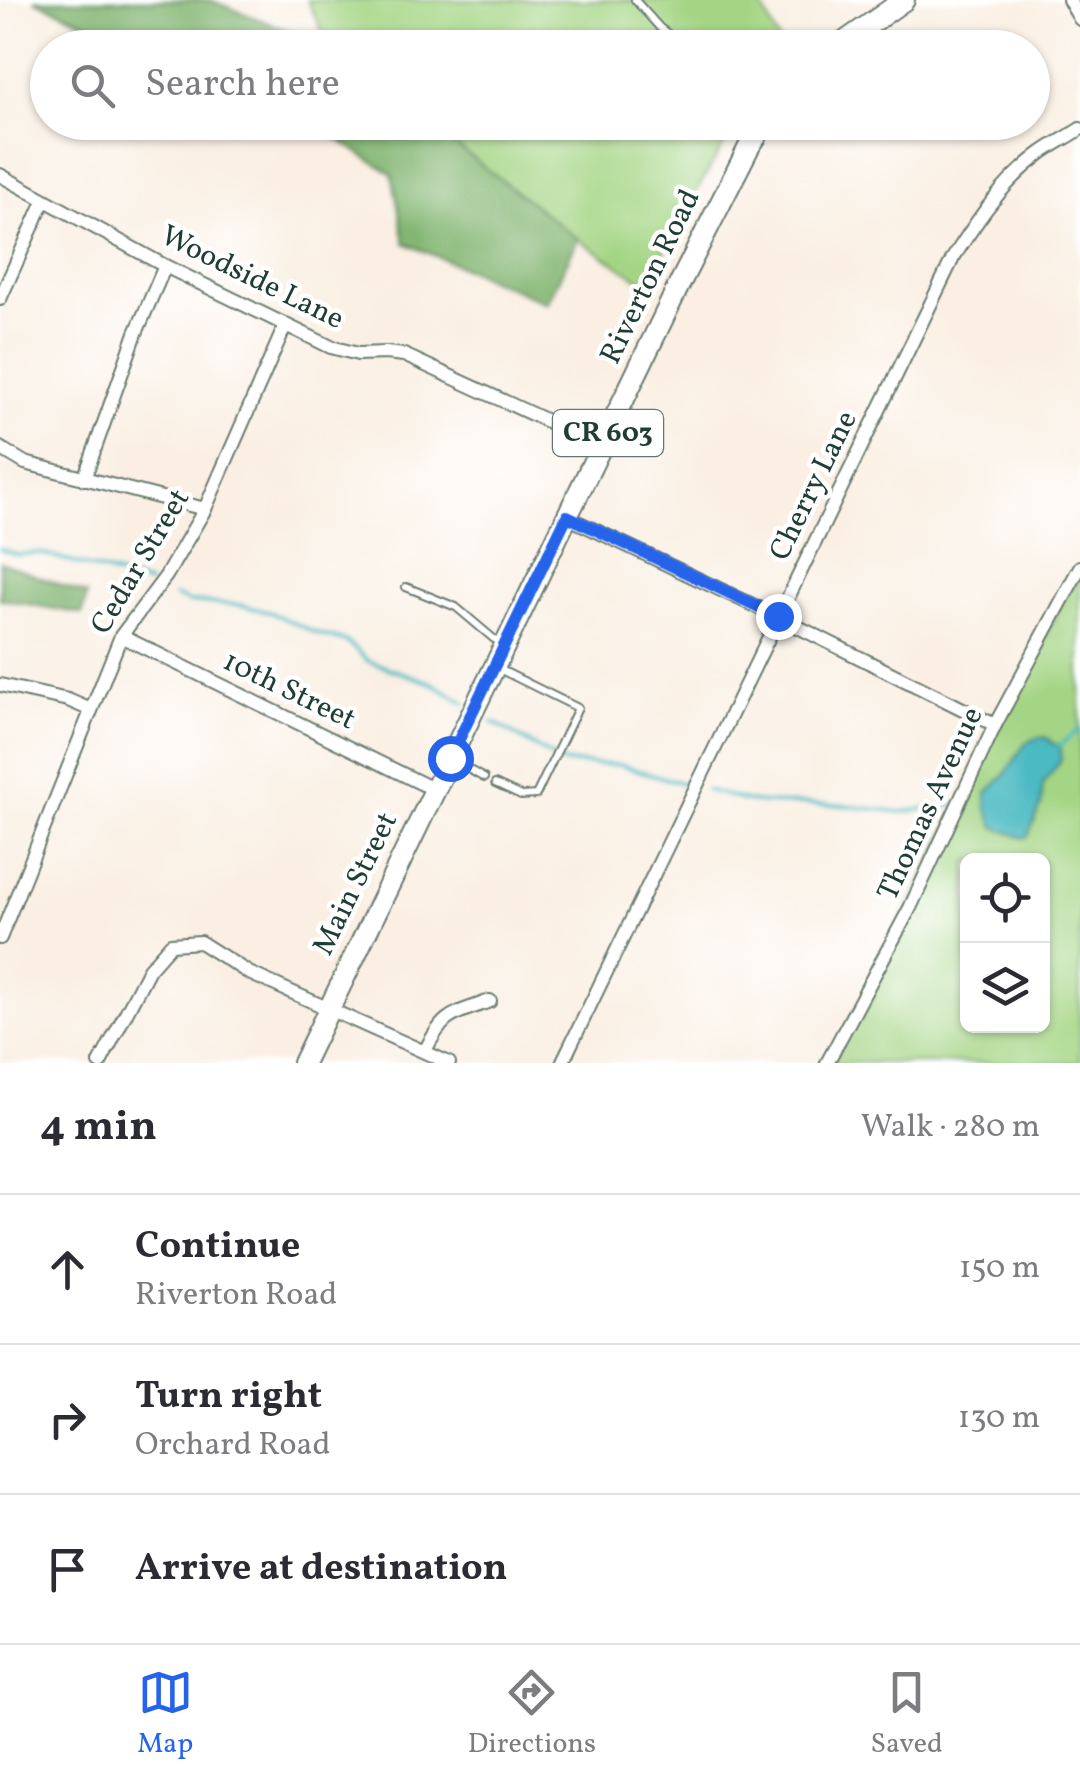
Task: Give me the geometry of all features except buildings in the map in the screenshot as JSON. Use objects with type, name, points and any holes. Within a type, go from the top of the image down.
[{"type":"main road","points":[[859,30],[904,0]]},
{"type":"main road","name":"Riverton Road","points":[[463,730],[753,140]]},
{"type":"main road","name":"Main Street","points":[[303,1063],[463,730]]},
{"type":"street","points":[[1069,0],[1080,19]]},
{"type":"street","name":"Cherry Lane","points":[[562,1063],[953,258],[981,214],[1010,180],[1040,154],[1080,129]]},
{"type":"street","name":"Woodside Lane","points":[[0,175],[164,266],[286,326],[358,354],[404,355],[602,446]]},
{"type":"street","points":[[0,299],[44,201]]},
{"type":"street","points":[[84,479],[164,266]]},
{"type":"street","name":"Cedar Street","points":[[0,938],[121,636],[166,576],[205,509],[286,326]]},
{"type":"street","points":[[0,448],[26,462],[205,509]]},
{"type":"street","points":[[567,516],[778,616],[995,726]]},
{"type":"street","name":"Thomas Avenue","points":[[827,1063],[910,908],[995,726],[1080,567]]},
{"type":"street","name":"10th Street","points":[[121,636],[435,790]]},
{"type":"street","points":[[0,685],[68,700],[92,710]]},
{"type":"street","points":[[100,1063],[148,969],[171,944],[200,942],[249,973],[450,1063]]},
{"type":"street","points":[[425,1051],[435,1030],[448,1016],[490,1001]]},
{"type":"lane","points":[[635,0],[663,30]]},
{"type":"lane","points":[[406,586],[456,608],[504,644]]},
{"type":"lane","points":[[494,666],[578,708],[536,795],[521,796],[495,784]]},
{"type":"lane","points":[[450,758],[484,778]]},
{"type":"green space","points":[[34,0],[210,0],[287,30],[104,30]]},
{"type":"green space","points":[[307,0],[759,0],[774,30],[322,30]]},
{"type":"green space","points":[[339,140],[449,140],[578,239],[547,303],[405,243],[392,174]]},
{"type":"green space","points":[[449,140],[727,140],[681,217],[648,285],[578,239]]},
{"type":"green space","points":[[0,562],[87,595],[82,614],[0,599]]},
{"type":"green space","points":[[1080,567],[1080,1063],[829,1063]]},
{"type":"water","points":[[1041,737],[1060,746],[1061,760],[1043,784],[1041,805],[1028,836],[1023,838],[995,827],[987,808],[987,793],[1005,775],[1026,742]]},
{"type":"waterway","points":[[0,549],[17,555],[40,553],[149,584]]},
{"type":"waterway","points":[[175,596],[189,602],[240,605],[272,613],[347,642],[368,661],[432,683],[465,703]]},
{"type":"waterway","points":[[493,722],[563,763],[620,765],[685,784]]},
{"type":"waterway","points":[[1056,748],[1080,729]]},
{"type":"waterway","points":[[706,790],[746,801],[902,812],[953,805]]},
{"type":"route","points":[[450,758],[567,516],[778,616]]}]
